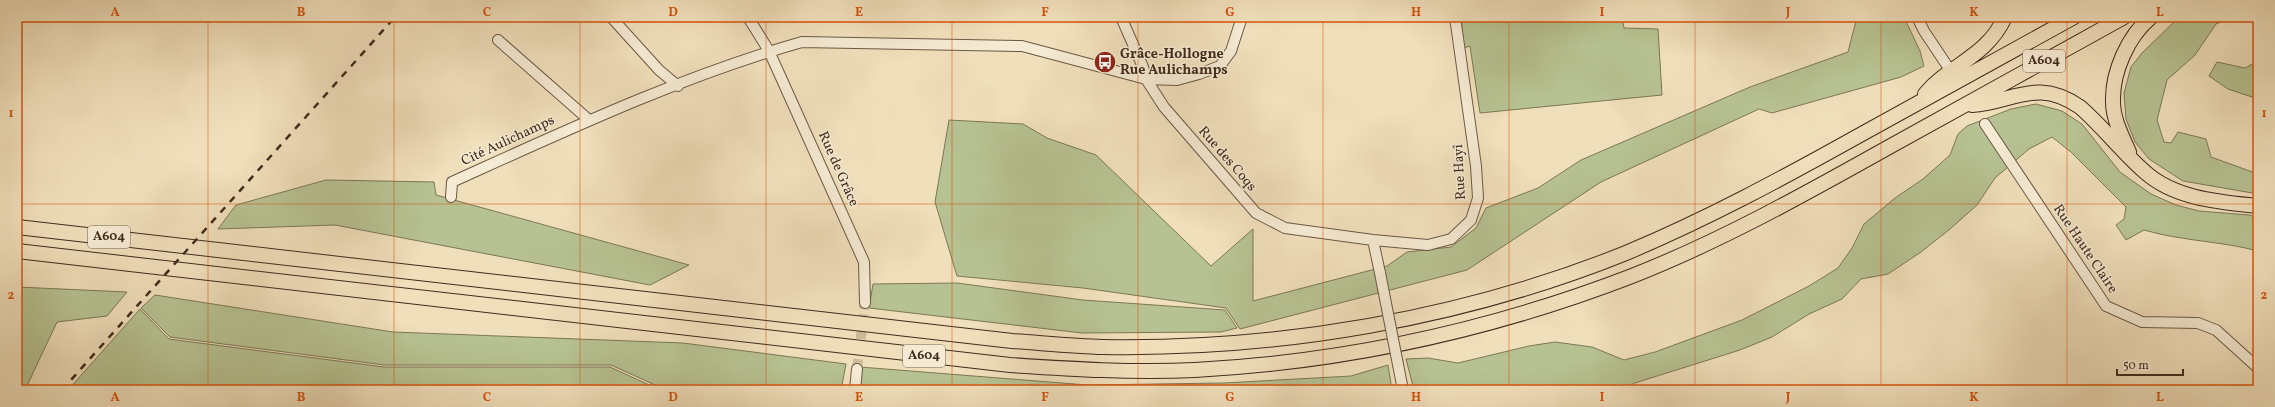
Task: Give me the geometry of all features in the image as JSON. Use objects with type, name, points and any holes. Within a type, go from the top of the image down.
[{"type":"highway","points":[[1917,104],[1934,84],[1969,60],[1987,45],[2005,17]]},
{"type":"highway","name":"A604","points":[[17,226],[1012,341],[1102,347],[1194,345],[1283,338],[1368,325],[1457,307],[1543,283],[1625,253],[1708,217],[2074,17]]},
{"type":"highway","name":"A604","points":[[17,251],[1010,365],[1100,370],[1193,370],[1286,362],[1374,348],[1462,331],[1550,306],[1633,275],[1718,238],[1806,193],[2124,17]]},
{"type":"highway","points":[[2132,158],[2119,129],[2113,103],[2114,88],[2118,68],[2124,53],[2132,38],[2151,17]]},
{"type":"highway","points":[[1964,105],[1983,104],[2026,92],[2050,93],[2073,102],[2080,107],[2146,173],[2156,180],[2181,192],[2212,201],[2258,206]]},
{"type":"street","points":[[611,17],[659,70],[678,86]]},
{"type":"street","name":"Rue de Grâce","points":[[748,17],[770,51],[864,262],[865,303]]},
{"type":"street","name":"Rue des Coqs","points":[[1121,17],[1143,67],[1146,79],[1164,107],[1256,213],[1285,228],[1373,240]]},
{"type":"street","name":"Cité Aulichamps","points":[[451,197],[452,182],[589,120],[770,51],[802,42],[1022,46],[1146,79],[1177,80],[1220,66],[1231,51],[1242,17]]},
{"type":"street","name":"Rue Hayî","points":[[1373,240],[1428,244],[1451,239],[1471,220],[1478,198],[1476,166],[1455,17]]},
{"type":"street","points":[[1917,17],[1924,31],[1948,67]]},
{"type":"street","name":"Cité Aulichamps","points":[[498,40],[589,120]]},
{"type":"street","name":"Rue Haute Claire","points":[[1985,124],[2106,306],[2142,322],[2198,323],[2216,330],[2258,368]]},
{"type":"street","points":[[1373,240],[1403,390]]},
{"type":"street","points":[[855,390],[857,369]]},
{"type":"green space","points":[[1461,17],[1622,17],[1624,28],[1658,29],[1662,95],[1480,113],[1470,46],[1464,48]]},
{"type":"green space","points":[[1857,17],[1904,17],[1920,51],[1924,66],[1901,77],[1772,113],[1759,109],[1601,182],[1467,270],[1240,329],[1226,308],[1083,288],[957,276],[935,202],[949,120],[1023,124],[1047,138],[1096,155],[1211,266],[1253,229],[1253,301],[1387,266],[1407,252],[1451,247],[1476,228],[1486,208],[1538,188],[1581,160],[1750,87],[1848,52]]},
{"type":"green space","points":[[2184,17],[2232,17],[2216,24],[2195,55],[2167,80],[2157,120],[2164,142],[2171,143],[2178,132],[2206,139],[2211,157],[2258,174],[2258,194],[2183,181],[2149,159],[2135,142],[2126,119],[2124,93],[2131,67],[2142,53],[2174,22]]},
{"type":"green space","points":[[2258,61],[2258,99],[2228,89],[2209,76],[2217,62],[2245,68]]},
{"type":"green space","points":[[2036,104],[2062,111],[2082,124],[2120,172],[2151,194],[2176,205],[2199,211],[2249,215],[2258,218],[2258,251],[2230,245],[2172,237],[2144,230],[2126,240],[2116,225],[2124,219],[2126,207],[2071,152],[2052,137],[2029,149],[1995,178],[1977,205],[1921,252],[1888,274],[1861,279],[1842,299],[1809,314],[1772,337],[1740,350],[1635,383],[1621,390],[1414,390],[1406,359],[1428,358],[1458,363],[1529,346],[1555,342],[1592,347],[1624,360],[1655,352],[1742,320],[1809,286],[1838,268],[1852,248],[1864,224],[1895,198],[1923,179],[1950,155],[1958,134],[1967,126],[2011,109]]},
{"type":"green space","points":[[326,180],[434,182],[436,195],[689,265],[650,285],[335,225],[218,229],[236,205]]},
{"type":"green space","points":[[957,283],[1083,300],[1225,310],[1237,328],[1221,332],[1082,333],[869,308],[873,284]]},
{"type":"green space","points":[[17,287],[127,292],[107,316],[57,322],[25,390],[17,390]]},
{"type":"green space","points":[[155,295],[393,332],[683,343],[846,364],[841,390],[666,390],[611,365],[384,365],[170,337],[141,308]]},
{"type":"green space","points":[[140,309],[169,339],[384,367],[610,367],[660,390],[68,390]]},
{"type":"green space","points":[[1388,365],[1392,390],[859,390],[860,367],[1087,385],[1224,383],[1351,376]]},
{"type":"tunnel","points":[[857,369],[865,303]]},
{"type":"railway","points":[[62,390],[395,17]]},
{"type":"place","name":"Grâce-Hollogne Rue Aulichamps","points":[[1105,62]]}]
